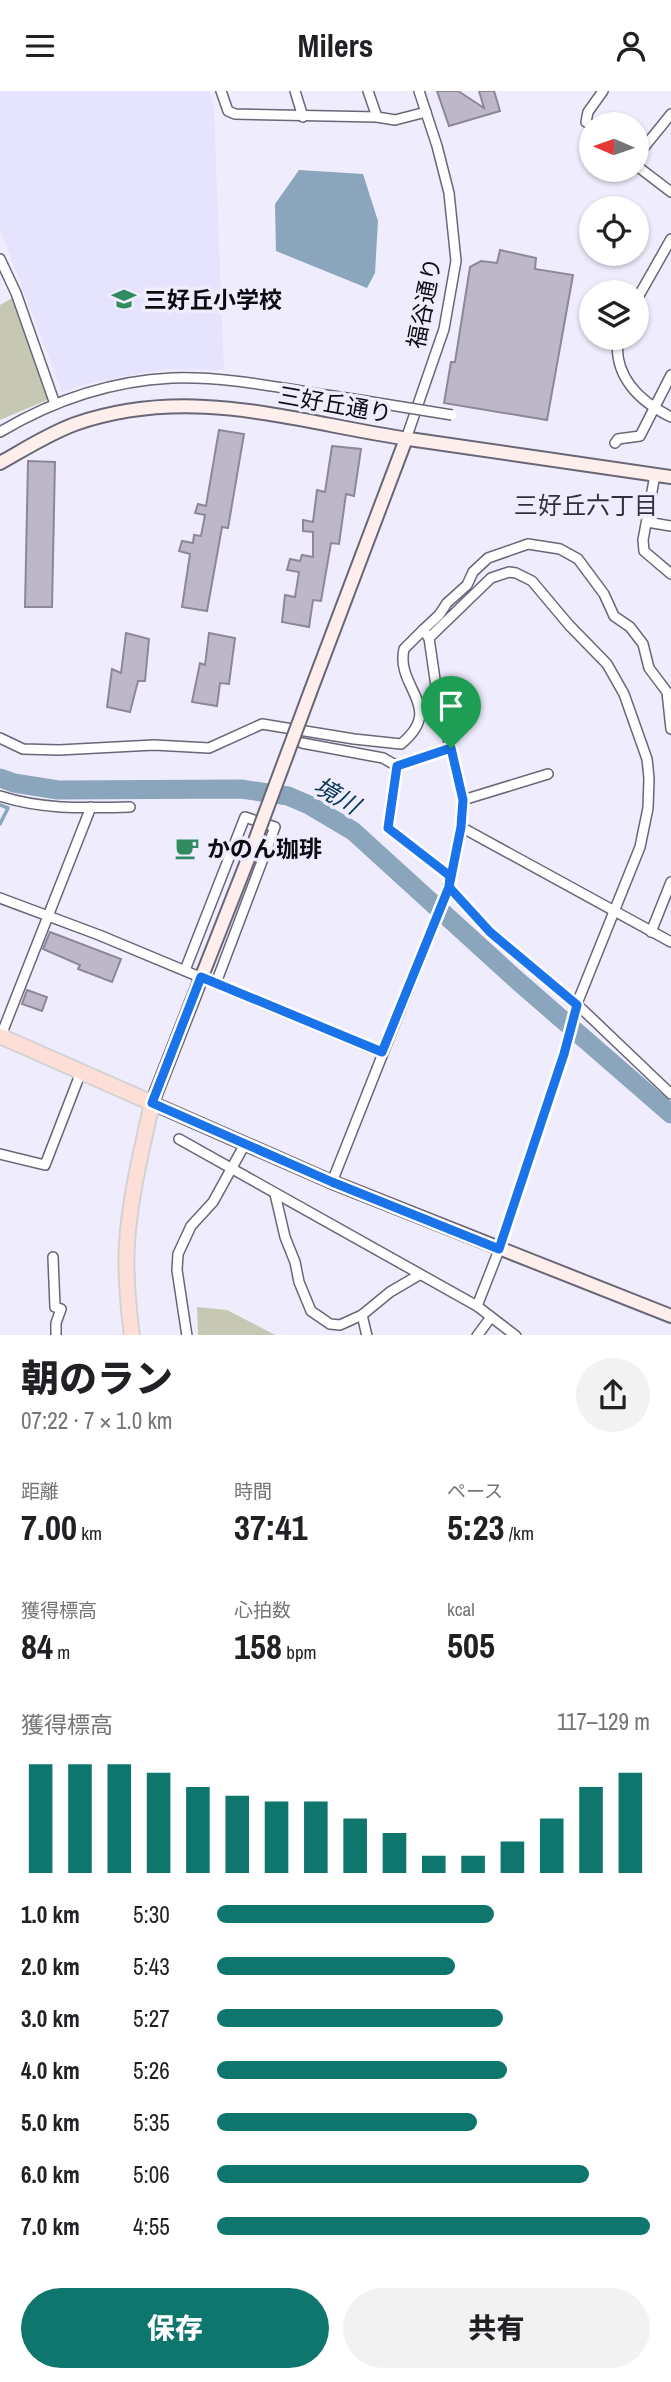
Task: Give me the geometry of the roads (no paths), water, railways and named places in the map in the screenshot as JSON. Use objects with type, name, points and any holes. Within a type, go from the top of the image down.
[{"type":"main road","points":[[0,1037],[152,1103],[137,1173],[127,1241],[132,1335]]},
{"type":"street","points":[[221,91],[230,113],[377,117],[395,120],[426,112]]},
{"type":"street","points":[[295,91],[303,117]]},
{"type":"street","points":[[368,91],[377,117]]},
{"type":"street","name":"福谷通り","points":[[406,439],[444,329],[456,261],[449,193],[419,91]]},
{"type":"street","points":[[589,112],[603,91]]},
{"type":"street","points":[[649,141],[671,114]]},
{"type":"street","points":[[649,175],[671,192]]},
{"type":"street","points":[[648,280],[671,239]]},
{"type":"street","points":[[0,258],[16,292],[55,404]]},
{"type":"street","points":[[618,350],[622,374],[629,386],[671,417]]},
{"type":"street","points":[[615,443],[618,439],[640,436],[671,375]]},
{"type":"street","points":[[0,432],[36,412],[101,389],[172,378],[228,381],[452,415]]},
{"type":"street","name":"三好丘通り","points":[[2,457],[77,424],[121,412],[181,405],[242,409],[406,439],[671,477]]},
{"type":"street","points":[[406,439],[250,854],[152,1103],[332,1182],[671,1316]]},
{"type":"street","points":[[655,475],[643,540],[644,551],[671,574]]},
{"type":"street","points":[[647,522],[671,526]]},
{"type":"street","points":[[332,1182],[448,889],[461,827],[463,800],[426,634],[447,603],[467,585],[473,572],[488,558],[528,544],[560,549],[578,559],[604,594],[614,616],[630,627],[643,644],[649,668],[667,692],[671,729]]},
{"type":"street","points":[[0,738],[23,748],[59,750],[154,745],[209,748],[262,724],[401,744],[415,733],[420,715],[419,702],[403,667],[402,658],[409,642],[426,634],[491,578],[502,573],[516,573],[532,581],[607,664],[624,694],[647,759],[648,808],[640,847],[615,910],[610,916],[576,1010],[499,1249],[477,1306]]},
{"type":"street","points":[[302,743],[383,758],[397,766],[451,748]]},
{"type":"street","points":[[397,766],[388,828],[450,876]]},
{"type":"street","points":[[463,800],[548,775]]},
{"type":"street","points":[[0,796],[35,805],[130,807]]},
{"type":"street","points":[[0,1037],[92,807]]},
{"type":"street","points":[[185,969],[245,817],[275,827],[216,983]]},
{"type":"street","points":[[461,827],[671,942]]},
{"type":"street","points":[[652,932],[671,882]]},
{"type":"street","points":[[448,889],[490,932],[671,1094]]},
{"type":"street","points":[[0,898],[185,969],[382,1052]]},
{"type":"street","points":[[0,1154],[45,1165],[82,1072]]},
{"type":"street","points":[[180,1139],[477,1306],[516,1335]]},
{"type":"street","points":[[187,1335],[178,1281],[178,1254],[191,1226],[214,1202],[245,1144]]},
{"type":"street","points":[[275,1194],[299,1282],[312,1311],[330,1324],[340,1325],[362,1315],[390,1292],[419,1275]]},
{"type":"street","points":[[53,1257],[55,1307],[61,1309],[56,1323],[56,1335]]},
{"type":"street","points":[[362,1315],[367,1335]]},
{"type":"street","points":[[477,1335],[491,1317]]},
{"type":"water","points":[[299,170],[363,174],[378,221],[375,273],[367,288],[276,251],[275,204]]},
{"type":"waterway","name":"境川","points":[[0,778],[58,790],[241,789],[288,796],[309,805],[353,831],[519,982],[671,1114]]},
{"type":"waterway","points":[[0,805],[8,808],[0,824]]},
{"type":"place","name":"三好丘小学校","points":[[124,299]]},
{"type":"place","name":"かのん珈琲","points":[[187,848]]},
{"type":"district","name":"三好丘六丁目","points":[[586,505]]}]
